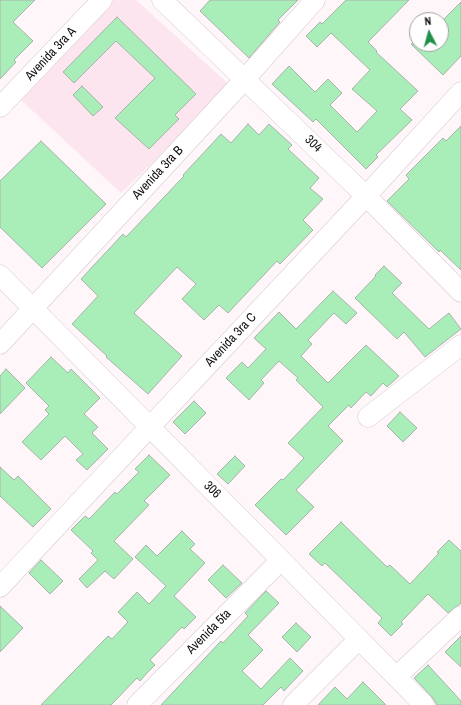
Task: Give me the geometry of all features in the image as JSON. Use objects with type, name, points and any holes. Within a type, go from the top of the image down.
[{"type":"street","name":"Avenida 3ra A","points":[[0,107],[102,0]]},
{"type":"street","name":"304","points":[[162,0],[366,196],[461,292]]},
{"type":"street","name":"Avenida 3ra B","points":[[0,344],[245,79],[315,0]]},
{"type":"street","name":"Avenida 3ra C","points":[[0,587],[366,196],[461,92]]},
{"type":"street","name":"306","points":[[0,275],[424,705]]},
{"type":"street","points":[[368,417],[461,345]]},
{"type":"street","name":"Avenida 5ta","points":[[137,705],[281,560]]},
{"type":"street","points":[[396,677],[461,616]]},
{"type":"street","points":[[293,705],[359,640]]},
{"type":"shaded area","points":[[113,0],[136,0],[231,86],[121,193],[21,100],[29,89]]},
{"type":"building","points":[[0,0],[35,0],[13,22],[33,41],[14,60],[16,62],[0,79]]},
{"type":"building","points":[[210,0],[298,0],[278,20],[280,22],[249,58],[200,11]]},
{"type":"building","points":[[346,0],[409,0],[368,42],[377,51],[376,52],[418,91],[400,109],[412,120],[376,155],[378,157],[366,169],[316,119],[313,122],[272,84],[289,66],[315,92],[328,79],[342,93],[330,105],[357,132],[377,111],[352,89],[370,70],[331,33],[317,47],[306,36],[320,22],[322,24]]},
{"type":"building","points":[[461,2],[461,56],[443,75],[419,52],[449,52],[449,14]]},
{"type":"building","points":[[117,17],[196,94],[175,115],[179,119],[149,149],[115,118],[155,78],[116,41],[74,83],[63,72]]},
{"type":"building","points":[[82,86],[103,107],[93,116],[73,95]]},
{"type":"building","points":[[248,124],[259,135],[269,124],[292,145],[288,149],[319,178],[310,188],[323,199],[303,220],[313,230],[280,264],[277,261],[228,313],[219,305],[204,320],[182,299],[196,284],[177,267],[134,313],[182,356],[148,394],[106,357],[107,356],[72,324],[98,296],[81,279],[123,234],[126,237],[184,176],[183,175],[221,134],[231,143]]},
{"type":"building","points":[[461,126],[461,270],[440,250],[439,252],[387,201],[409,179],[406,175],[443,138],[446,141]]},
{"type":"building","points":[[41,141],[106,204],[42,268],[0,227],[0,181]]},
{"type":"building","points":[[384,266],[402,283],[392,293],[429,329],[449,313],[461,329],[425,357],[404,332],[397,339],[355,298]]},
{"type":"building","points":[[333,291],[357,313],[346,324],[334,313],[308,340],[312,344],[301,356],[328,383],[366,345],[399,376],[387,387],[383,383],[371,396],[366,392],[351,408],[349,405],[328,426],[343,441],[296,490],[314,507],[286,535],[255,505],[281,479],[283,480],[304,458],[288,443],[323,407],[296,380],[298,378],[279,361],[261,380],[264,383],[249,400],[226,378],[242,362],[248,368],[266,349],[254,338],[279,312],[296,329]]},
{"type":"building","points":[[51,357],[68,373],[71,369],[100,398],[84,414],[98,427],[92,433],[108,449],[87,470],[76,460],[83,454],[65,436],[41,460],[22,442],[49,414],[45,410],[49,406],[26,383]]},
{"type":"building","points":[[6,369],[25,388],[0,414],[0,376]]},
{"type":"building","points":[[194,401],[206,413],[185,434],[173,422]]},
{"type":"building","points":[[400,412],[417,428],[403,442],[387,426]]},
{"type":"building","points":[[149,455],[170,475],[144,501],[149,505],[114,541],[133,559],[114,579],[105,571],[87,588],[79,579],[98,560],[91,553],[93,551],[71,530],[85,516],[89,519],[115,492],[117,494],[139,472],[135,469]]},
{"type":"building","points":[[235,456],[245,466],[228,484],[217,474]]},
{"type":"building","points":[[0,467],[14,480],[18,476],[51,509],[33,527],[0,496]]},
{"type":"building","points":[[341,522],[387,567],[390,565],[410,584],[449,540],[461,551],[461,603],[448,613],[428,594],[401,622],[403,624],[391,636],[378,623],[382,618],[325,563],[322,566],[309,554]]},
{"type":"building","points":[[182,531],[195,544],[190,549],[205,563],[174,596],[196,617],[184,629],[182,627],[150,660],[155,665],[140,681],[137,678],[111,705],[41,705],[108,636],[112,639],[128,622],[118,612],[137,592],[149,604],[166,586],[135,557],[146,545],[157,556]]},
{"type":"building","points":[[41,560],[63,581],[50,594],[29,573]]},
{"type":"building","points":[[223,565],[242,583],[226,598],[208,580]]},
{"type":"building","points":[[266,591],[279,603],[248,635],[263,650],[242,671],[261,689],[290,658],[303,671],[284,691],[281,687],[263,705],[161,705],[221,641],[223,643],[248,616],[245,613]]},
{"type":"building","points":[[0,606],[23,628],[0,652]]},
{"type":"building","points":[[296,623],[311,637],[297,652],[282,637]]},
{"type":"building","points":[[461,636],[461,667],[445,652]]},
{"type":"building","points":[[428,665],[461,701],[461,705],[437,705],[432,697],[414,678]]},
{"type":"building","points":[[363,682],[386,705],[318,705],[335,687],[347,699]]}]
